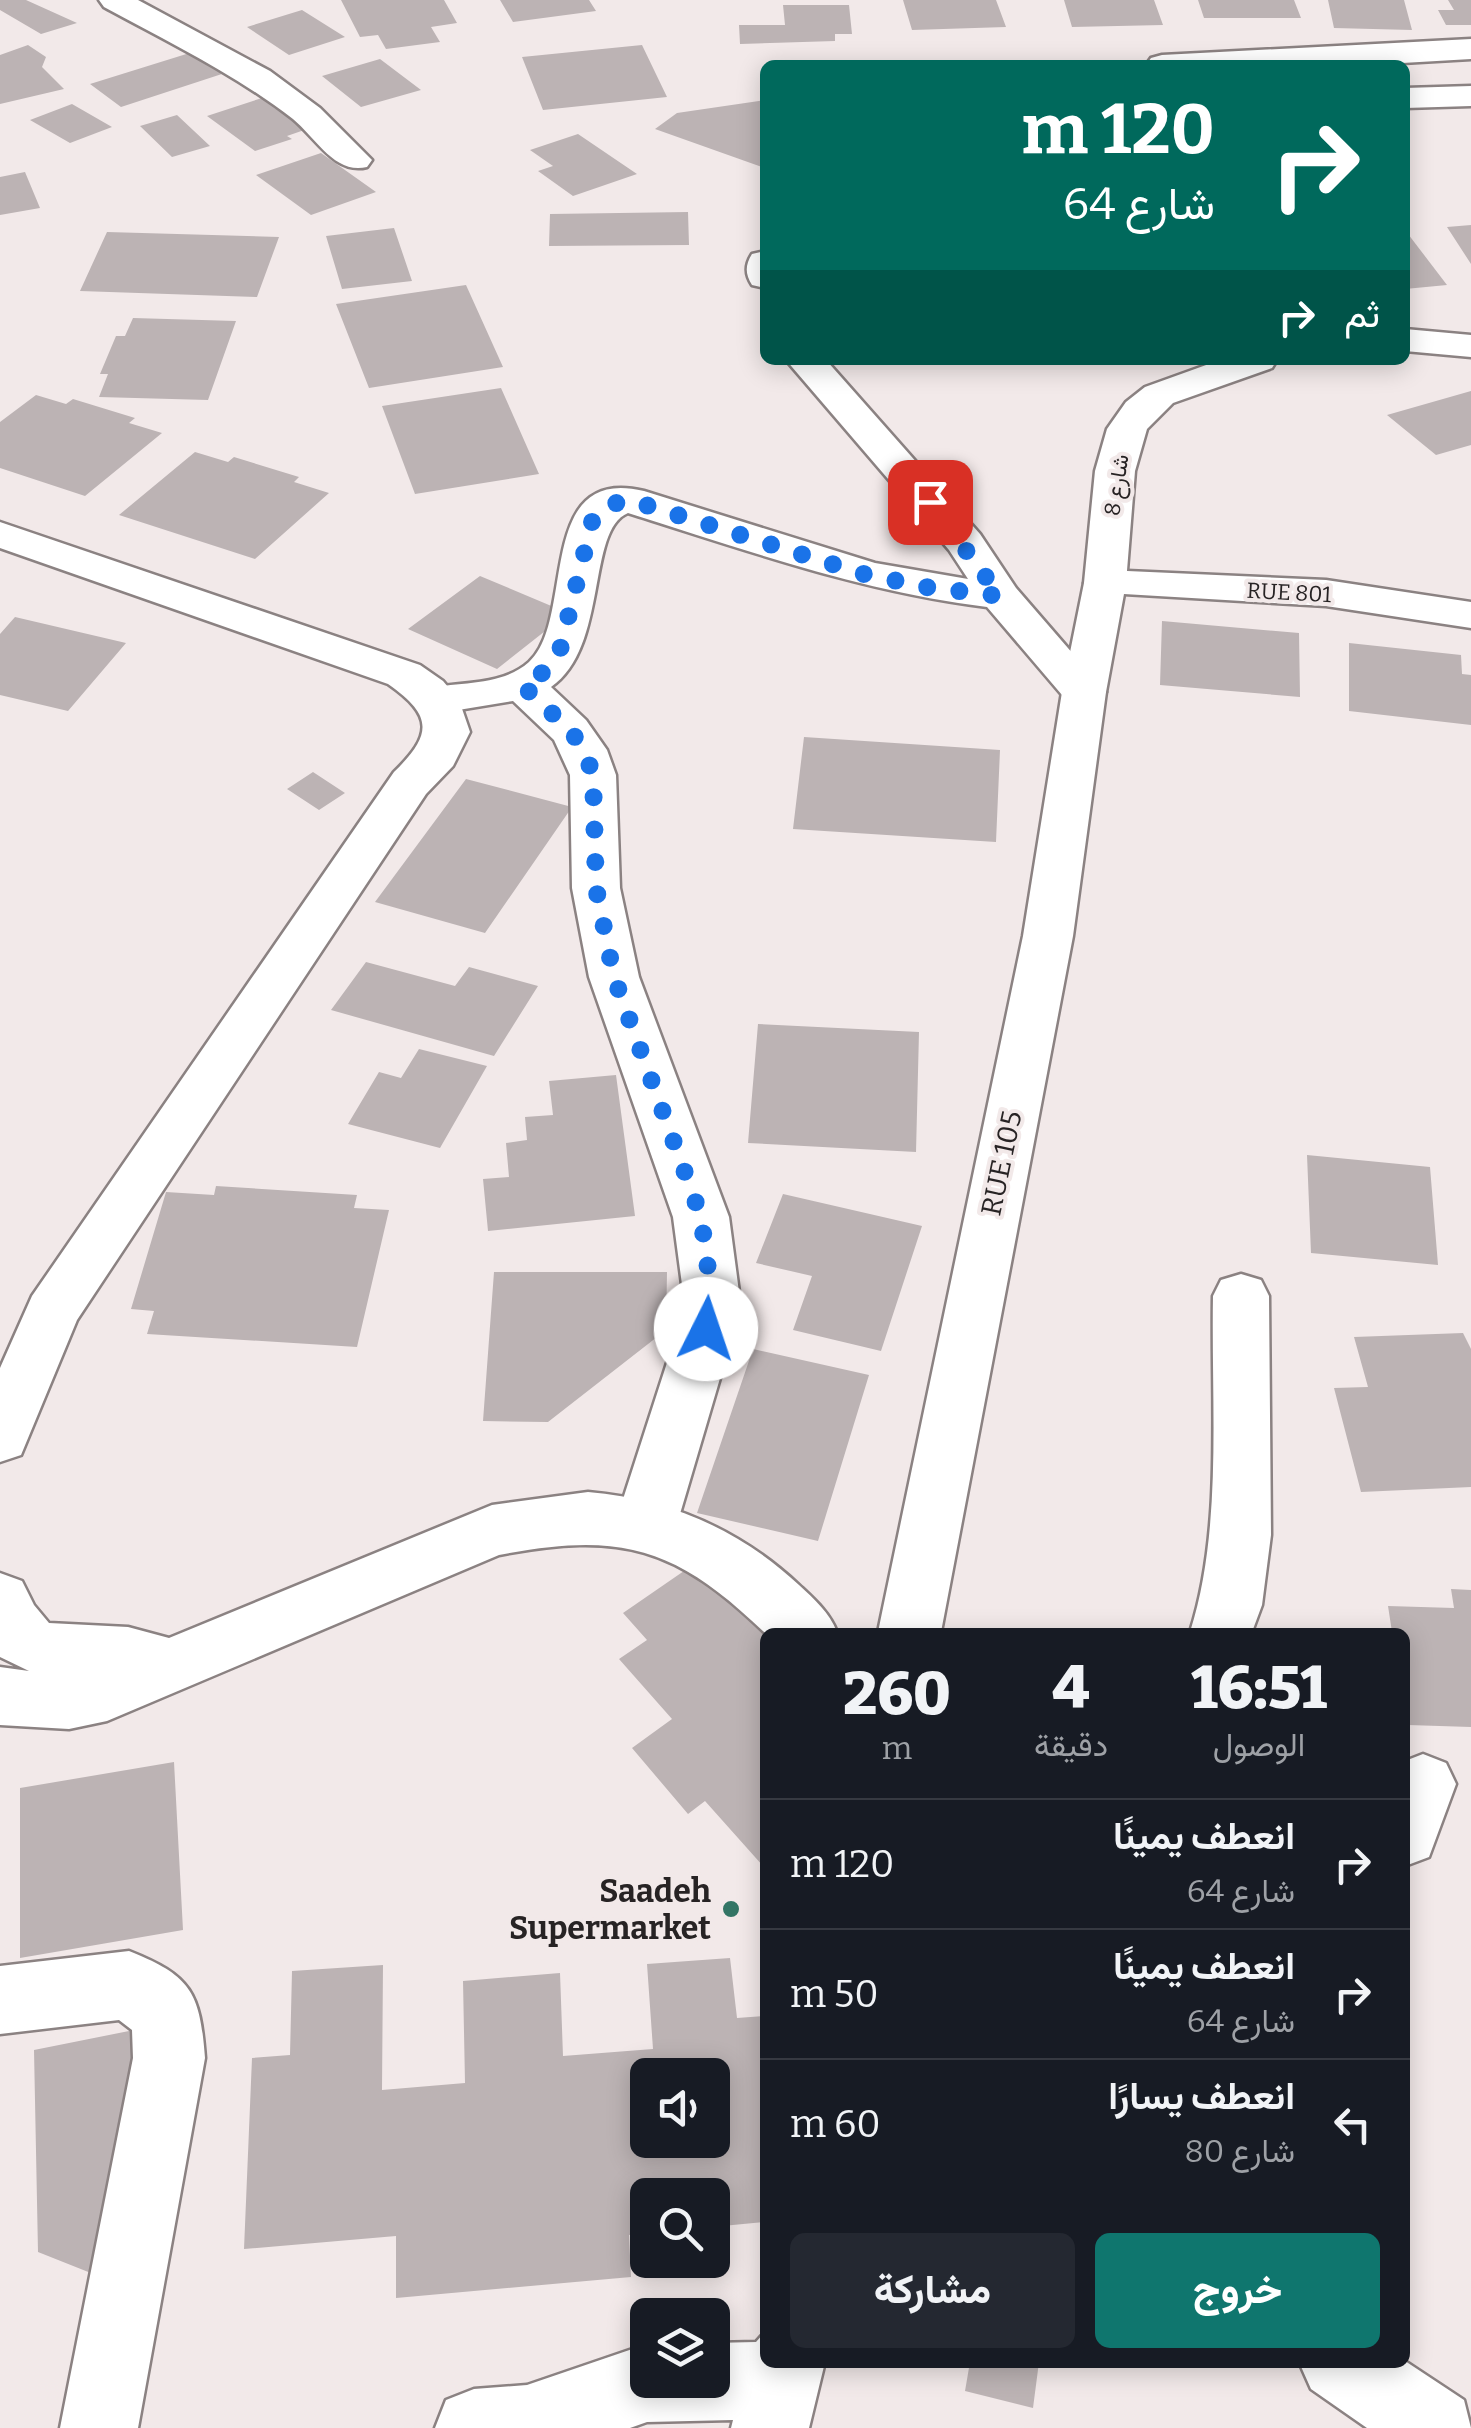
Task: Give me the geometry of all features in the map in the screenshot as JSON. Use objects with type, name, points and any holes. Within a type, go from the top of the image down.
[{"type":"street","points":[[115,0],[258,78],[308,114],[355,160]]},
{"type":"street","points":[[1278,60],[1471,48]]},
{"type":"street","points":[[1410,98],[1471,96]]},
{"type":"street","points":[[1410,340],[1471,346]]},
{"type":"street","points":[[809,365],[964,543],[1000,596],[1084,692]]},
{"type":"street","name":"شارع 8","points":[[1084,692],[1105,583],[1115,471],[1127,429],[1140,410],[1159,395],[1242,365]]},
{"type":"street","points":[[440,699],[522,685],[547,670],[560,650],[593,518],[608,505],[630,500],[864,574],[1000,596]]},
{"type":"street","points":[[0,534],[318,647],[347,651],[387,667],[419,682],[440,699],[447,718],[431,767],[410,783],[52,1312],[0,1438]]},
{"type":"street","name":"RUE 801","points":[[1105,583],[1326,593],[1471,615]]},
{"type":"street","points":[[318,647],[402,708],[408,718],[404,758],[410,783]]},
{"type":"street","points":[[522,685],[570,730],[584,750],[593,775],[596,888],[614,977],[701,1217],[713,1306],[662,1459],[646,1524]]},
{"type":"street","name":"RUE 105","points":[[910,1628],[1048,936],[1084,692]]},
{"type":"street","points":[[1222,1628],[1231,1605],[1240,1535],[1241,1296]]},
{"type":"street","points":[[7,1651],[8,1700],[69,1700],[107,1693],[492,1531],[543,1519],[594,1517],[646,1524],[708,1547],[760,1586],[802,1628]]},
{"type":"street","points":[[0,2000],[129,1984],[166,2013],[170,2058],[99,2428]]},
{"type":"street","points":[[1347,2368],[1436,2428]]},
{"type":"street","points":[[513,2427],[648,2383],[779,2390]]},
{"type":"building","points":[[0,0],[26,0],[77,23],[41,34],[0,10]]},
{"type":"building","points":[[341,0],[444,0],[457,23],[431,27],[440,42],[386,49],[378,35],[360,37]]},
{"type":"building","points":[[500,0],[589,0],[596,11],[513,22]]},
{"type":"building","points":[[903,0],[996,0],[1006,27],[912,30]]},
{"type":"building","points":[[1064,0],[1154,0],[1163,25],[1072,27]]},
{"type":"building","points":[[1198,0],[1294,0],[1301,18],[1204,18]]},
{"type":"building","points":[[1328,0],[1404,0],[1412,30],[1334,28]]},
{"type":"building","points":[[1448,0],[1471,0],[1471,25],[1446,25],[1438,10],[1454,10]]},
{"type":"building","points":[[783,5],[849,5],[852,34],[835,34],[835,41],[740,44],[739,25],[785,25]]},
{"type":"building","points":[[302,10],[345,37],[289,55],[247,27]]},
{"type":"building","points":[[28,45],[46,57],[42,67],[64,89],[0,104],[0,55]]},
{"type":"building","points":[[642,45],[667,97],[543,110],[522,57]]},
{"type":"building","points":[[196,51],[228,72],[121,107],[90,84]]},
{"type":"building","points":[[380,59],[421,90],[361,107],[322,76]]},
{"type":"building","points":[[265,97],[310,128],[287,136],[292,139],[255,151],[207,116]]},
{"type":"building","points":[[760,101],[760,166],[655,129],[677,113]]},
{"type":"building","points":[[72,104],[112,127],[70,143],[30,120]]},
{"type":"building","points":[[177,115],[210,146],[172,157],[140,126]]},
{"type":"building","points":[[578,134],[637,174],[573,196],[538,171],[553,166],[530,150]]},
{"type":"building","points":[[321,153],[376,192],[311,215],[256,175]]},
{"type":"building","points":[[25,172],[40,208],[0,215],[0,177]]},
{"type":"building","points":[[688,212],[689,245],[549,246],[550,214]]},
{"type":"building","points":[[1471,225],[1471,264],[1447,227]]},
{"type":"building","points":[[394,228],[412,281],[342,289],[326,236]]},
{"type":"building","points":[[107,232],[279,237],[257,297],[80,291]]},
{"type":"building","points":[[1410,237],[1447,285],[1410,289]]},
{"type":"building","points":[[466,285],[503,367],[369,388],[336,304]]},
{"type":"building","points":[[133,318],[236,321],[208,400],[99,397],[108,374],[100,374],[116,336],[125,336]]},
{"type":"building","points":[[501,388],[539,474],[415,494],[382,406]]},
{"type":"building","points":[[1471,391],[1471,445],[1436,455],[1387,415]]},
{"type":"building","points":[[36,395],[66,404],[73,399],[135,418],[129,423],[162,433],[85,496],[0,468],[0,422]]},
{"type":"building","points":[[195,452],[228,462],[234,457],[299,477],[294,482],[329,493],[255,559],[119,515]]},
{"type":"building","points":[[480,576],[568,613],[497,669],[408,629]]},
{"type":"building","points":[[15,617],[126,643],[68,711],[0,695],[0,634]]},
{"type":"building","points":[[1162,621],[1299,633],[1300,697],[1160,685]]},
{"type":"building","points":[[1349,643],[1461,655],[1462,674],[1471,675],[1471,725],[1349,711]]},
{"type":"building","points":[[804,737],[1000,750],[996,842],[793,829]]},
{"type":"building","points":[[313,772],[345,793],[319,810],[287,789]]},
{"type":"building","points":[[466,779],[572,807],[485,933],[375,902]]},
{"type":"building","points":[[366,962],[455,986],[469,967],[538,986],[494,1056],[331,1010]]},
{"type":"building","points":[[758,1024],[919,1032],[916,1152],[748,1143]]},
{"type":"building","points":[[419,1049],[487,1066],[440,1148],[348,1124],[379,1072],[401,1078]]},
{"type":"building","points":[[616,1075],[635,1216],[488,1231],[483,1179],[509,1177],[506,1143],[527,1140],[525,1117],[553,1115],[549,1081]]},
{"type":"building","points":[[1307,1155],[1430,1167],[1438,1265],[1311,1253]]},
{"type":"building","points":[[216,1186],[357,1195],[354,1208],[389,1210],[357,1347],[147,1334],[154,1311],[131,1309],[166,1192],[214,1195]]},
{"type":"building","points":[[783,1194],[922,1226],[881,1351],[793,1330],[812,1276],[756,1263]]},
{"type":"building","points":[[494,1272],[667,1272],[666,1330],[548,1422],[483,1421]]},
{"type":"building","points":[[1463,1333],[1471,1349],[1471,1487],[1361,1492],[1334,1388],[1368,1387],[1354,1337]]},
{"type":"building","points":[[753,1349],[869,1375],[818,1541],[697,1513]]},
{"type":"building","points":[[697,1562],[760,1629],[760,1863],[705,1801],[688,1814],[632,1748],[672,1719],[619,1659],[647,1640],[623,1613]]},
{"type":"building","points":[[1451,1589],[1471,1590],[1471,1727],[1410,1725],[1410,1628],[1391,1628],[1388,1606],[1454,1608]]},
{"type":"building","points":[[174,1762],[183,1930],[20,1958],[20,1788]]},
{"type":"building","points":[[730,1958],[737,2018],[760,2016],[760,2222],[730,2225],[730,2178],[630,2178],[630,2277],[396,2298],[396,2236],[244,2249],[252,2058],[290,2055],[292,1971],[383,1965],[382,2090],[465,2083],[463,1981],[560,1973],[563,2056],[653,2049],[647,1964]]},
{"type":"building","points":[[134,2030],[116,2283],[38,2252],[34,2050]]},
{"type":"building","points":[[969,2368],[1038,2368],[1033,2408],[965,2391]]},
{"type":"place","name":"Saadeh Supermarket","points":[[731,1909]]},
{"type":"route","points":[[706,1329],[713,1306],[701,1217],[614,977],[596,888],[593,775],[584,750],[570,730],[522,685],[547,670],[560,650],[572,616],[593,518],[608,505],[630,500],[864,574],[1000,596],[930,502]]}]
